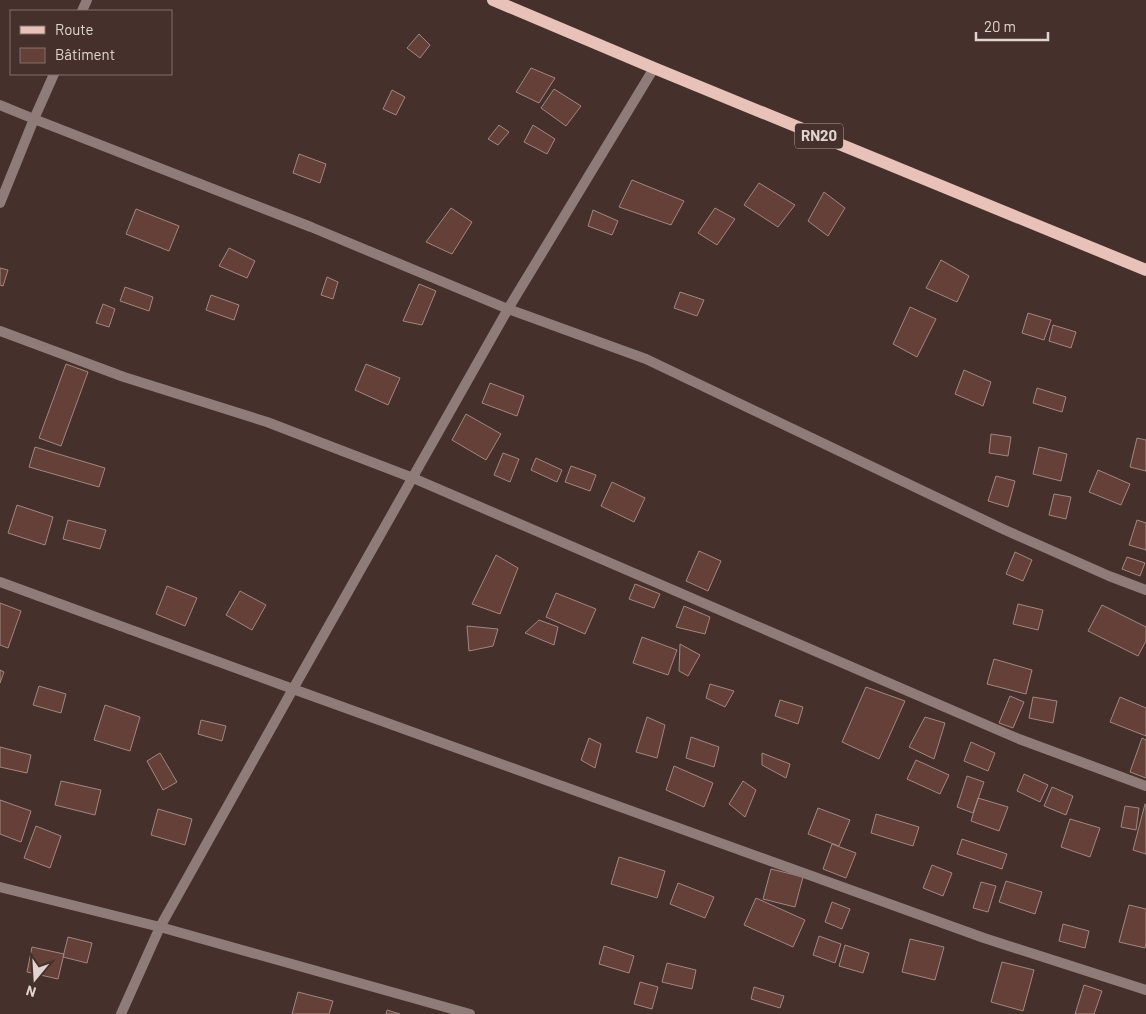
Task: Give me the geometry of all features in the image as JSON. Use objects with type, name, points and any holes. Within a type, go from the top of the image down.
[{"type":"main road","name":"RN20","points":[[493,0],[1146,270]]},
{"type":"street","points":[[121,1014],[160,927],[292,689],[508,309],[654,68]]},
{"type":"street","points":[[0,203],[54,75]]},
{"type":"street","points":[[0,104],[311,227],[508,309],[646,359],[1005,530],[1109,576],[1146,590]]},
{"type":"street","points":[[0,331],[124,376],[267,422],[413,478],[1019,739],[1146,786]]},
{"type":"street","points":[[0,582],[984,938],[1146,990]]},
{"type":"street","points":[[0,887],[160,927],[470,1014]]},
{"type":"building","points":[[419,34],[430,45],[420,58],[407,48]]},
{"type":"building","points":[[531,68],[555,78],[539,103],[516,92]]},
{"type":"building","points":[[554,89],[581,106],[566,126],[541,108]]},
{"type":"building","points":[[392,90],[405,97],[396,115],[383,109]]},
{"type":"building","points":[[499,125],[509,132],[498,145],[488,139]]},
{"type":"building","points":[[533,125],[555,139],[547,154],[524,142]]},
{"type":"building","points":[[299,154],[326,164],[320,183],[293,173]]},
{"type":"building","points":[[632,180],[684,201],[671,225],[619,207]]},
{"type":"building","points":[[759,183],[795,205],[778,227],[744,205]]},
{"type":"building","points":[[824,192],[845,208],[828,236],[808,221]]},
{"type":"building","points":[[451,208],[472,222],[452,254],[426,242]]},
{"type":"building","points":[[715,208],[735,219],[717,245],[698,233]]},
{"type":"building","points":[[136,209],[179,226],[169,251],[126,234]]},
{"type":"building","points":[[593,210],[618,221],[612,235],[588,226]]},
{"type":"building","points":[[229,248],[255,261],[247,278],[219,266]]},
{"type":"building","points":[[941,260],[969,276],[957,302],[926,288]]},
{"type":"building","points":[[0,268],[8,270],[3,286],[0,285]]},
{"type":"building","points":[[327,277],[338,282],[333,299],[321,295]]},
{"type":"building","points":[[419,284],[436,291],[422,325],[403,321]]},
{"type":"building","points":[[125,287],[153,297],[149,311],[120,301]]},
{"type":"building","points":[[680,292],[704,300],[697,316],[674,308]]},
{"type":"building","points":[[211,295],[239,305],[234,320],[206,310]]},
{"type":"building","points":[[103,304],[115,309],[109,327],[96,323]]},
{"type":"building","points":[[910,307],[936,319],[917,357],[893,344]]},
{"type":"building","points":[[1028,313],[1051,320],[1044,340],[1022,333]]},
{"type":"building","points":[[1053,325],[1076,332],[1071,348],[1049,341]]},
{"type":"building","points":[[66,364],[88,372],[61,446],[39,438]]},
{"type":"building","points":[[366,364],[400,378],[388,405],[355,390]]},
{"type":"building","points":[[964,370],[991,382],[983,406],[955,394]]},
{"type":"building","points":[[490,383],[524,396],[517,416],[482,403]]},
{"type":"building","points":[[1037,388],[1066,397],[1062,412],[1033,403]]},
{"type":"building","points":[[466,414],[501,434],[486,460],[452,440]]},
{"type":"building","points":[[991,434],[1011,437],[1008,456],[989,453]]},
{"type":"building","points":[[1137,438],[1146,440],[1146,471],[1130,467]]},
{"type":"building","points":[[35,447],[105,468],[99,487],[29,467]]},
{"type":"building","points":[[1039,447],[1067,454],[1061,481],[1033,474]]},
{"type":"building","points":[[503,453],[519,459],[510,482],[494,475]]},
{"type":"building","points":[[536,458],[562,470],[557,482],[531,470]]},
{"type":"building","points":[[571,466],[596,475],[590,491],[565,482]]},
{"type":"building","points":[[1098,470],[1130,484],[1121,505],[1089,492]]},
{"type":"building","points":[[996,476],[1015,481],[1008,507],[988,501]]},
{"type":"building","points":[[612,482],[645,498],[634,522],[601,506]]},
{"type":"building","points":[[1054,494],[1071,497],[1066,519],[1049,515]]},
{"type":"building","points":[[17,505],[53,517],[45,545],[8,533]]},
{"type":"building","points":[[68,520],[106,530],[100,549],[63,539]]},
{"type":"building","points":[[1137,520],[1146,523],[1146,550],[1129,545]]},
{"type":"building","points":[[699,551],[721,561],[708,591],[686,581]]},
{"type":"building","points":[[1015,552],[1032,560],[1023,581],[1006,574]]},
{"type":"building","points":[[496,555],[518,568],[500,614],[472,604]]},
{"type":"building","points":[[1127,557],[1145,563],[1140,576],[1122,569]]},
{"type":"building","points":[[635,584],[660,594],[654,608],[629,599]]},
{"type":"building","points":[[167,586],[197,598],[185,626],[156,614]]},
{"type":"building","points":[[240,591],[266,605],[252,630],[226,615]]},
{"type":"building","points":[[556,593],[596,609],[585,634],[546,617]]},
{"type":"building","points":[[0,603],[21,611],[8,648],[0,645]]},
{"type":"building","points":[[1018,604],[1043,610],[1038,630],[1013,624]]},
{"type":"building","points":[[1102,605],[1146,627],[1146,641],[1138,656],[1088,631]]},
{"type":"building","points":[[684,606],[710,617],[705,634],[676,627]]},
{"type":"building","points":[[539,620],[558,627],[554,645],[525,633]]},
{"type":"building","points":[[467,626],[498,629],[493,646],[469,651]]},
{"type":"building","points":[[642,637],[677,650],[668,675],[633,663]]},
{"type":"building","points":[[680,644],[700,655],[688,676],[679,671]]},
{"type":"building","points":[[994,659],[1032,670],[1026,694],[987,684]]},
{"type":"building","points":[[0,670],[4,672],[0,683]]},
{"type":"building","points":[[710,684],[734,691],[725,707],[706,698]]},
{"type":"building","points":[[39,686],[66,694],[61,713],[33,705]]},
{"type":"building","points":[[866,687],[905,701],[879,759],[842,742]]},
{"type":"building","points":[[1010,696],[1024,702],[1013,728],[999,723]]},
{"type":"building","points":[[1033,697],[1057,701],[1053,723],[1029,718]]},
{"type":"building","points":[[1120,697],[1146,708],[1146,736],[1110,722]]},
{"type":"building","points":[[780,700],[803,707],[798,724],[775,716]]},
{"type":"building","points":[[105,705],[140,717],[130,751],[94,740]]},
{"type":"building","points":[[647,717],[665,725],[657,758],[636,752]]},
{"type":"building","points":[[925,717],[945,723],[934,759],[909,747]]},
{"type":"building","points":[[201,720],[226,726],[222,741],[198,734]]},
{"type":"building","points":[[691,737],[719,747],[714,767],[686,758]]},
{"type":"building","points":[[589,738],[601,744],[595,768],[581,760]]},
{"type":"building","points":[[1142,738],[1146,740],[1146,778],[1130,772]]},
{"type":"building","points":[[971,742],[995,753],[988,771],[964,761]]},
{"type":"building","points":[[0,747],[31,755],[27,773],[0,767]]},
{"type":"building","points":[[160,753],[177,782],[163,790],[147,761]]},
{"type":"building","points":[[762,753],[790,764],[786,778],[762,765]]},
{"type":"building","points":[[916,760],[949,775],[940,794],[907,779]]},
{"type":"building","points":[[674,766],[713,783],[704,807],[666,790]]},
{"type":"building","points":[[1024,774],[1048,785],[1040,802],[1017,791]]},
{"type":"building","points":[[967,776],[984,782],[973,813],[957,807]]},
{"type":"building","points":[[61,781],[101,790],[95,815],[55,805]]},
{"type":"building","points":[[743,781],[756,790],[745,817],[729,804]]},
{"type":"building","points":[[1052,787],[1073,796],[1066,815],[1044,806]]},
{"type":"building","points":[[978,798],[1008,807],[999,831],[971,821]]},
{"type":"building","points":[[0,800],[31,811],[21,842],[0,834]]},
{"type":"building","points":[[1146,804],[1146,854],[1133,850]]},
{"type":"building","points":[[1125,806],[1139,808],[1136,830],[1121,827]]},
{"type":"building","points":[[818,808],[850,820],[839,846],[808,834]]},
{"type":"building","points":[[158,809],[192,819],[185,845],[151,835]]},
{"type":"building","points":[[876,814],[919,827],[913,846],[871,833]]},
{"type":"building","points":[[1070,819],[1100,828],[1090,857],[1061,847]]},
{"type":"building","points":[[36,826],[61,836],[50,868],[24,858]]},
{"type":"building","points":[[962,839],[1007,854],[1002,869],[957,854]]},
{"type":"building","points":[[832,844],[856,853],[846,878],[823,869]]},
{"type":"building","points":[[619,857],[665,871],[657,898],[611,884]]},
{"type":"building","points":[[932,865],[952,873],[943,896],[923,888]]},
{"type":"building","points":[[771,869],[803,877],[795,907],[763,899]]},
{"type":"building","points":[[1006,881],[1042,892],[1035,914],[999,902]]},
{"type":"building","points":[[981,882],[996,886],[988,912],[973,908]]},
{"type":"building","points":[[678,883],[714,897],[705,918],[670,904]]},
{"type":"building","points":[[756,898],[805,920],[793,947],[744,925]]},
{"type":"building","points":[[832,902],[850,909],[842,929],[825,922]]},
{"type":"building","points":[[1129,905],[1146,909],[1145,948],[1119,942]]},
{"type":"building","points":[[1063,924],[1089,931],[1085,948],[1059,941]]},
{"type":"building","points":[[819,936],[841,944],[835,963],[813,955]]},
{"type":"building","points":[[68,937],[92,943],[87,963],[63,957]]},
{"type":"building","points":[[910,939],[944,947],[935,980],[902,972]]},
{"type":"building","points":[[845,945],[869,953],[863,973],[839,966]]},
{"type":"building","points":[[604,946],[634,956],[629,973],[599,964]]},
{"type":"building","points":[[32,947],[64,954],[58,979],[27,972]]},
{"type":"building","points":[[1002,962],[1034,970],[1023,1011],[991,1002]]},
{"type":"building","points":[[667,963],[696,970],[692,989],[662,982]]},
{"type":"building","points":[[640,982],[658,987],[652,1009],[634,1004]]},
{"type":"building","points":[[1084,985],[1102,991],[1094,1014],[1075,1014]]},
{"type":"building","points":[[754,987],[784,996],[780,1008],[751,999]]},
{"type":"building","points":[[298,992],[333,1001],[329,1014],[292,1014]]},
{"type":"building","points":[[387,1010],[400,1014],[386,1014]]}]
